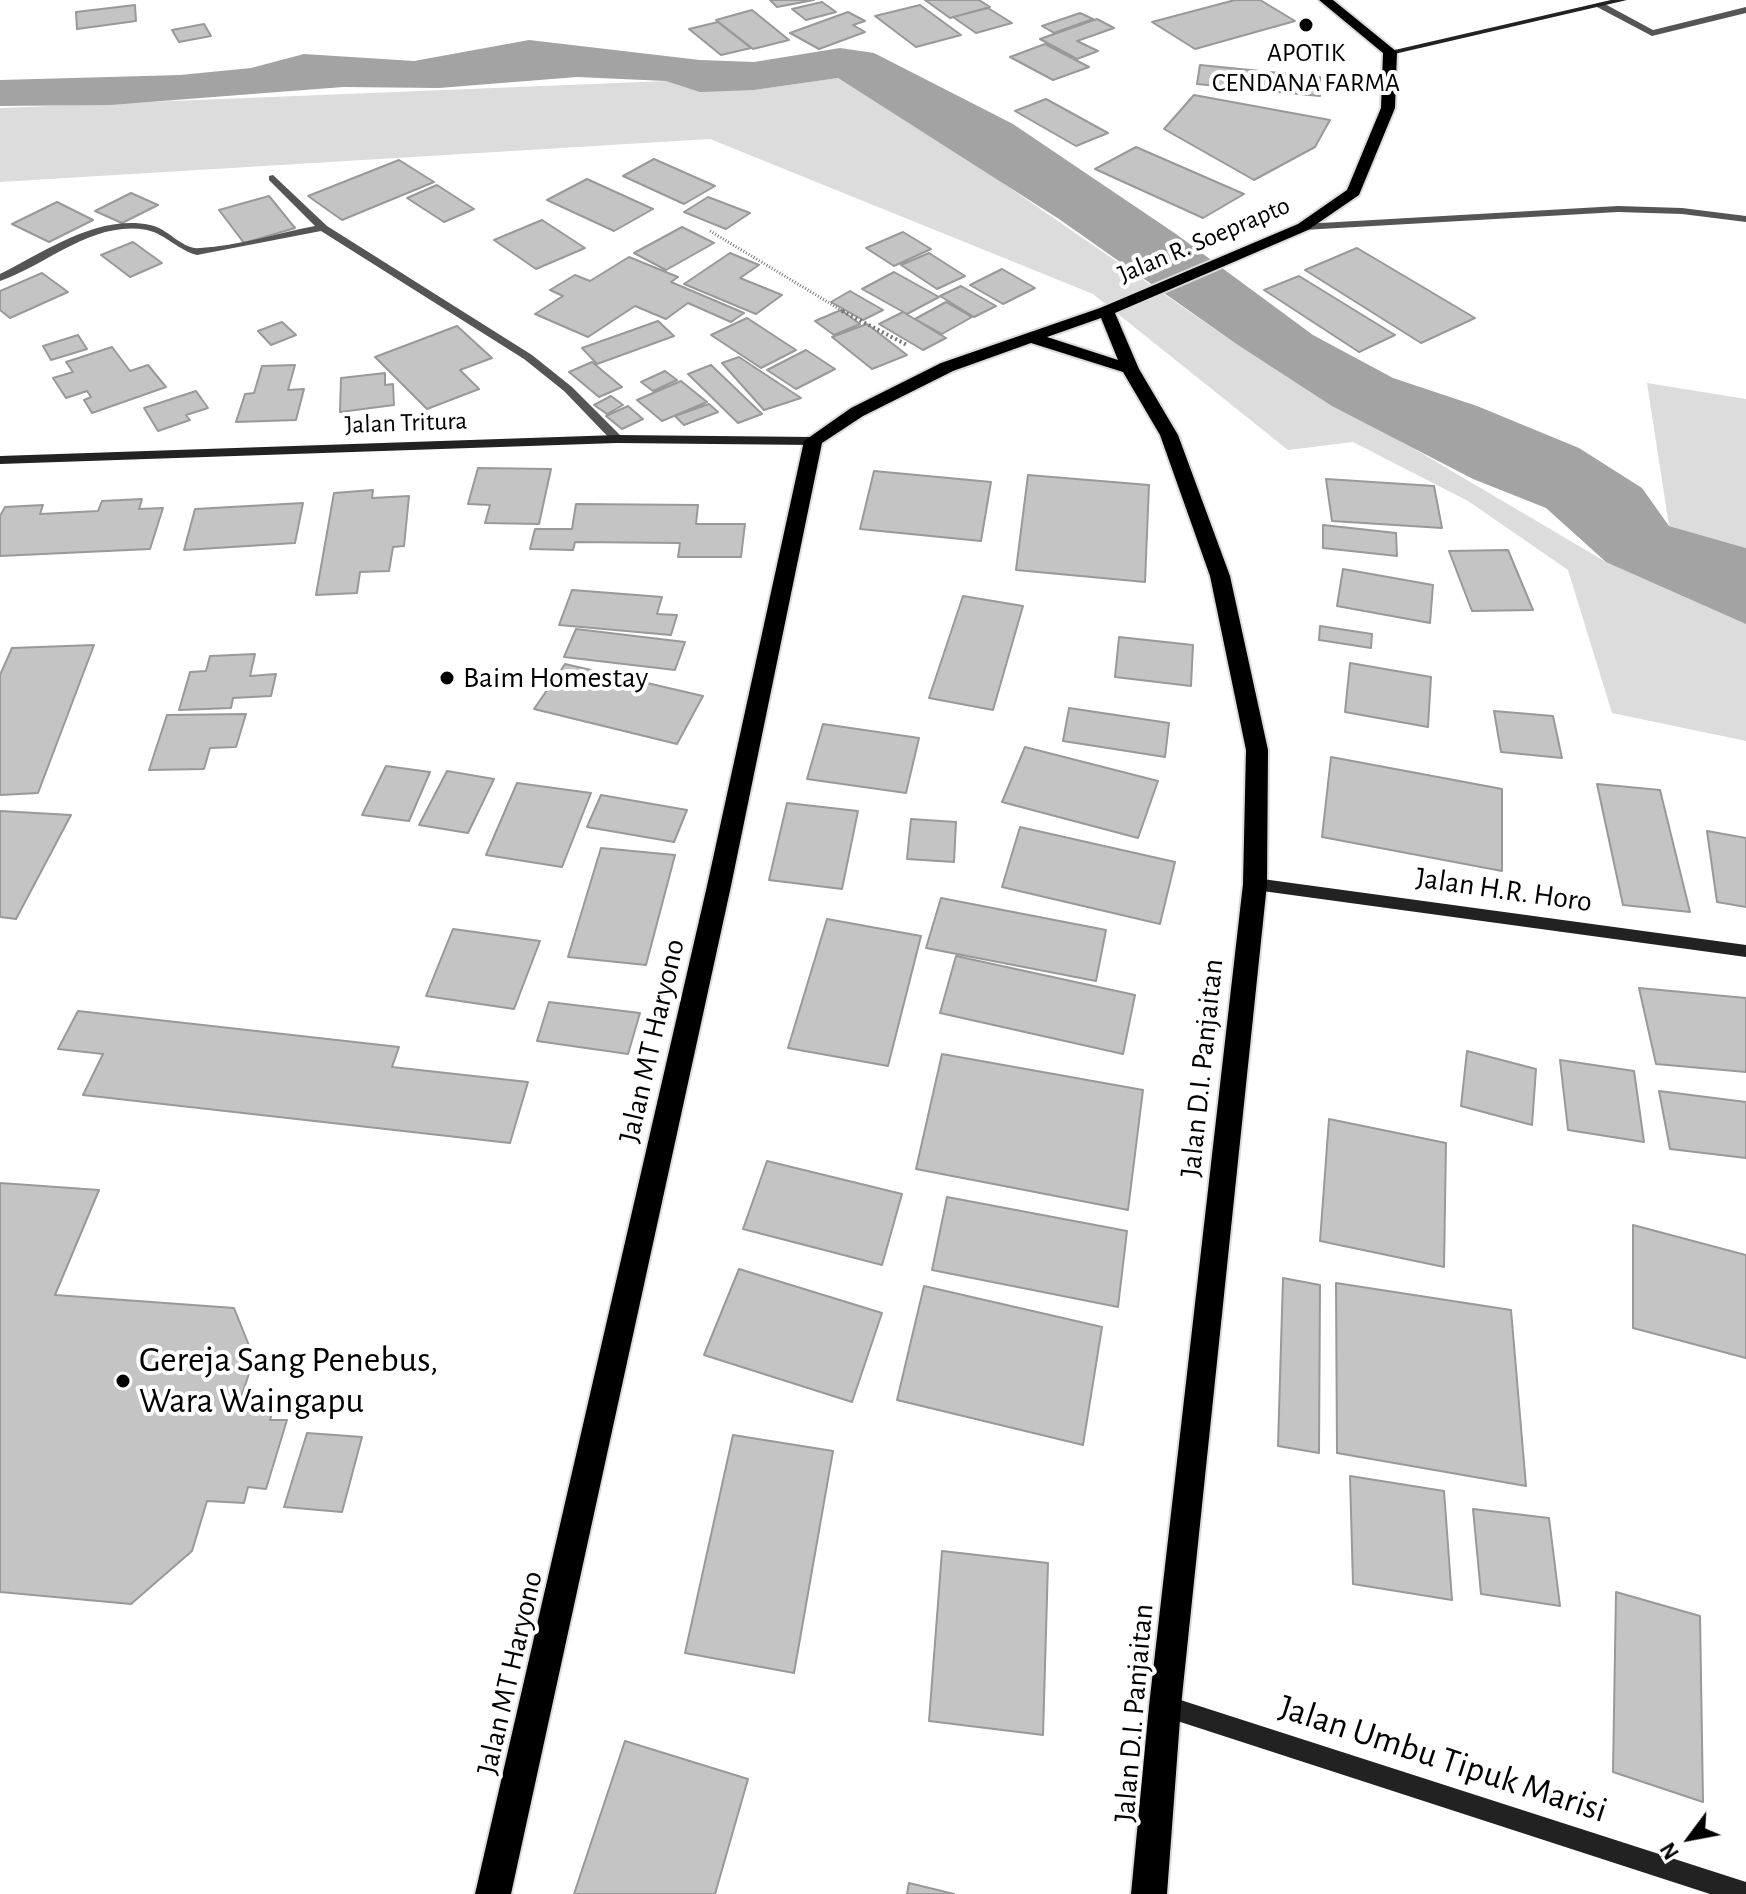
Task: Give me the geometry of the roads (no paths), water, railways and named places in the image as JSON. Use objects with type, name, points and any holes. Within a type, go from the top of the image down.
[{"type":"highway","points":[[1325,0],[1390,52]]},
{"type":"highway","name":"Jalan R. Soeprapto","points":[[1035,339],[1273,241],[1303,227],[1354,192],[1388,108],[1390,52]]},
{"type":"highway","name":"Jalan D.I. Panjaitan","points":[[1106,311],[1130,369],[1169,435],[1220,576],[1257,750],[1255,884],[1165,1706],[1149,1894]]},
{"type":"highway","points":[[813,441],[857,412],[947,367],[1035,339],[1130,369]]},
{"type":"highway","name":"Jalan MT Haryono","points":[[493,1894],[719,886],[813,441]]},
{"type":"street","points":[[1390,52],[1623,0]]},
{"type":"street","points":[[1600,5],[1652,33],[1746,10]]},
{"type":"street","points":[[273,178],[323,228],[528,357],[568,389],[617,439]]},
{"type":"street","points":[[1303,227],[1618,209],[1682,211],[1746,219]]},
{"type":"street","points":[[0,278],[105,229],[148,227],[184,250],[197,252],[323,228]]},
{"type":"street","name":"Jalan Tritura","points":[[0,460],[617,439],[813,441]]},
{"type":"street","name":"Jalan H.R. Horo","points":[[1255,884],[1746,951]]},
{"type":"street","name":"Jalan Umbu Tipuk Marisi","points":[[1165,1706],[1746,1894]]},
{"type":"place","name":"APOTIK CENDANA FARMA","points":[[1306,25]]},
{"type":"place","name":"Baim Homestay","points":[[447,678]]},
{"type":"place","name":"Gereja Sang Penebus, Wara Waingapu","points":[[123,1381]]}]
